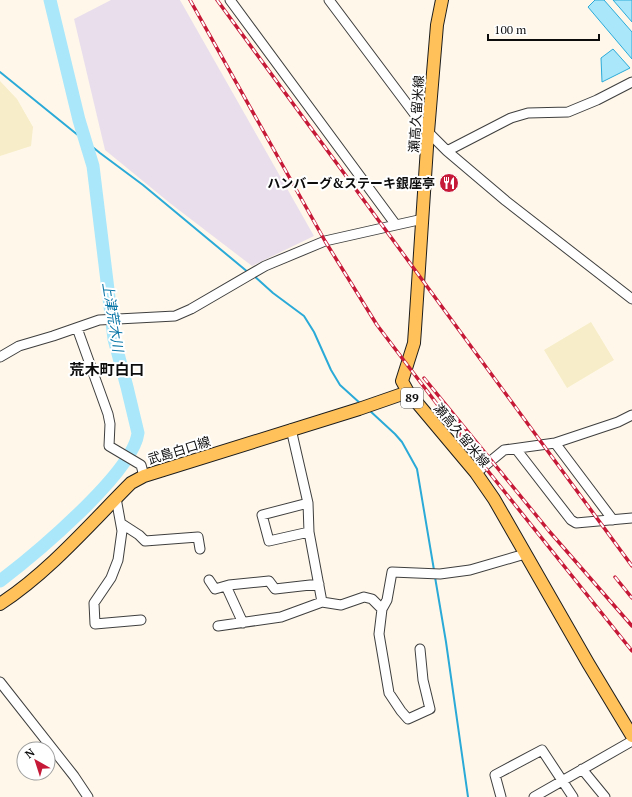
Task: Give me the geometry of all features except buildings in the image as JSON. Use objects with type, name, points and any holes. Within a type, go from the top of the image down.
[{"type":"main road","name":"瀬高久留米線","points":[[442,0],[437,25],[428,132],[414,343],[402,381],[408,392],[476,473],[503,513],[588,663],[632,736]]},
{"type":"main road","name":"武島白口線","points":[[0,604],[14,595],[68,548],[142,471],[291,430],[408,392]]},
{"type":"street","points":[[230,0],[396,225]]},
{"type":"street","points":[[329,0],[428,132],[447,151],[506,201],[632,299]]},
{"type":"street","points":[[447,151],[511,118],[528,113],[568,112],[597,100],[632,82]]},
{"type":"street","points":[[0,357],[19,346],[99,320],[175,316],[191,309],[265,266],[325,241],[422,219]]},
{"type":"street","points":[[77,328],[108,414],[110,424],[109,446],[142,471]]},
{"type":"street","points":[[476,473],[504,450],[555,443],[618,422],[632,415]]},
{"type":"street","points":[[291,430],[308,503],[310,532],[322,602]]},
{"type":"street","points":[[555,443],[613,520]]},
{"type":"street","points":[[516,449],[571,520],[576,523],[632,518]]},
{"type":"street","points":[[116,498],[122,524],[118,560],[111,578],[94,604],[95,624],[141,620]]},
{"type":"street","points":[[308,503],[262,515],[269,541],[310,532]]},
{"type":"street","points":[[122,524],[139,535],[145,541],[198,537],[200,549]]},
{"type":"street","points":[[420,650],[423,680],[430,709],[408,719],[389,694],[379,634],[382,609],[387,600],[392,572],[440,574],[470,570],[525,554]]},
{"type":"street","points":[[209,580],[215,589],[226,586],[269,581],[276,589],[319,584]]},
{"type":"street","points":[[226,586],[243,623]]},
{"type":"street","points":[[218,626],[281,617],[322,602],[341,605],[364,597],[372,599],[382,609]]},
{"type":"street","points":[[0,682],[74,776],[88,797]]},
{"type":"street","points":[[534,797],[550,793],[563,781],[632,741]]},
{"type":"street","points":[[501,797],[495,775],[542,750],[573,797]]},
{"type":"street","points":[[582,770],[605,797]]},
{"type":"shaded area","points":[[111,0],[180,0],[314,236],[252,266],[171,204],[105,150],[74,19]]},
{"type":"shaded area","points":[[0,81],[17,99],[33,127],[31,146],[0,156]]},
{"type":"shaded area","points":[[591,322],[614,360],[567,388],[544,350]]},
{"type":"water","points":[[595,0],[604,0],[632,32],[632,59],[588,7]]},
{"type":"water","points":[[613,0],[632,0],[632,22]]},
{"type":"water","points":[[613,49],[630,68],[602,82],[601,58]]},
{"type":"waterway","name":"上津荒木川","points":[[0,581],[57,534],[101,491],[132,450],[138,433],[114,339],[93,166],[79,120],[50,0]]},
{"type":"waterway","points":[[0,72],[100,153],[143,185],[249,273]]},
{"type":"waterway","points":[[253,275],[273,293],[304,316],[314,332],[331,370],[340,385],[361,404]]},
{"type":"waterway","points":[[369,410],[402,442],[417,469],[434,570]]},
{"type":"waterway","points":[[435,577],[446,642],[468,797]]},
{"type":"railway","points":[[190,0],[325,241],[377,325],[484,466],[632,651]]},
{"type":"railway","points":[[217,0],[632,566]]},
{"type":"railway","points":[[424,378],[549,531],[632,626]]},
{"type":"railway","points":[[615,577],[632,598]]},
{"type":"place","name":"ハンバーグ&ステーキ銀座亭","points":[[449,183]]},
{"type":"district","name":"荒木町白口","points":[[107,370]]}]
